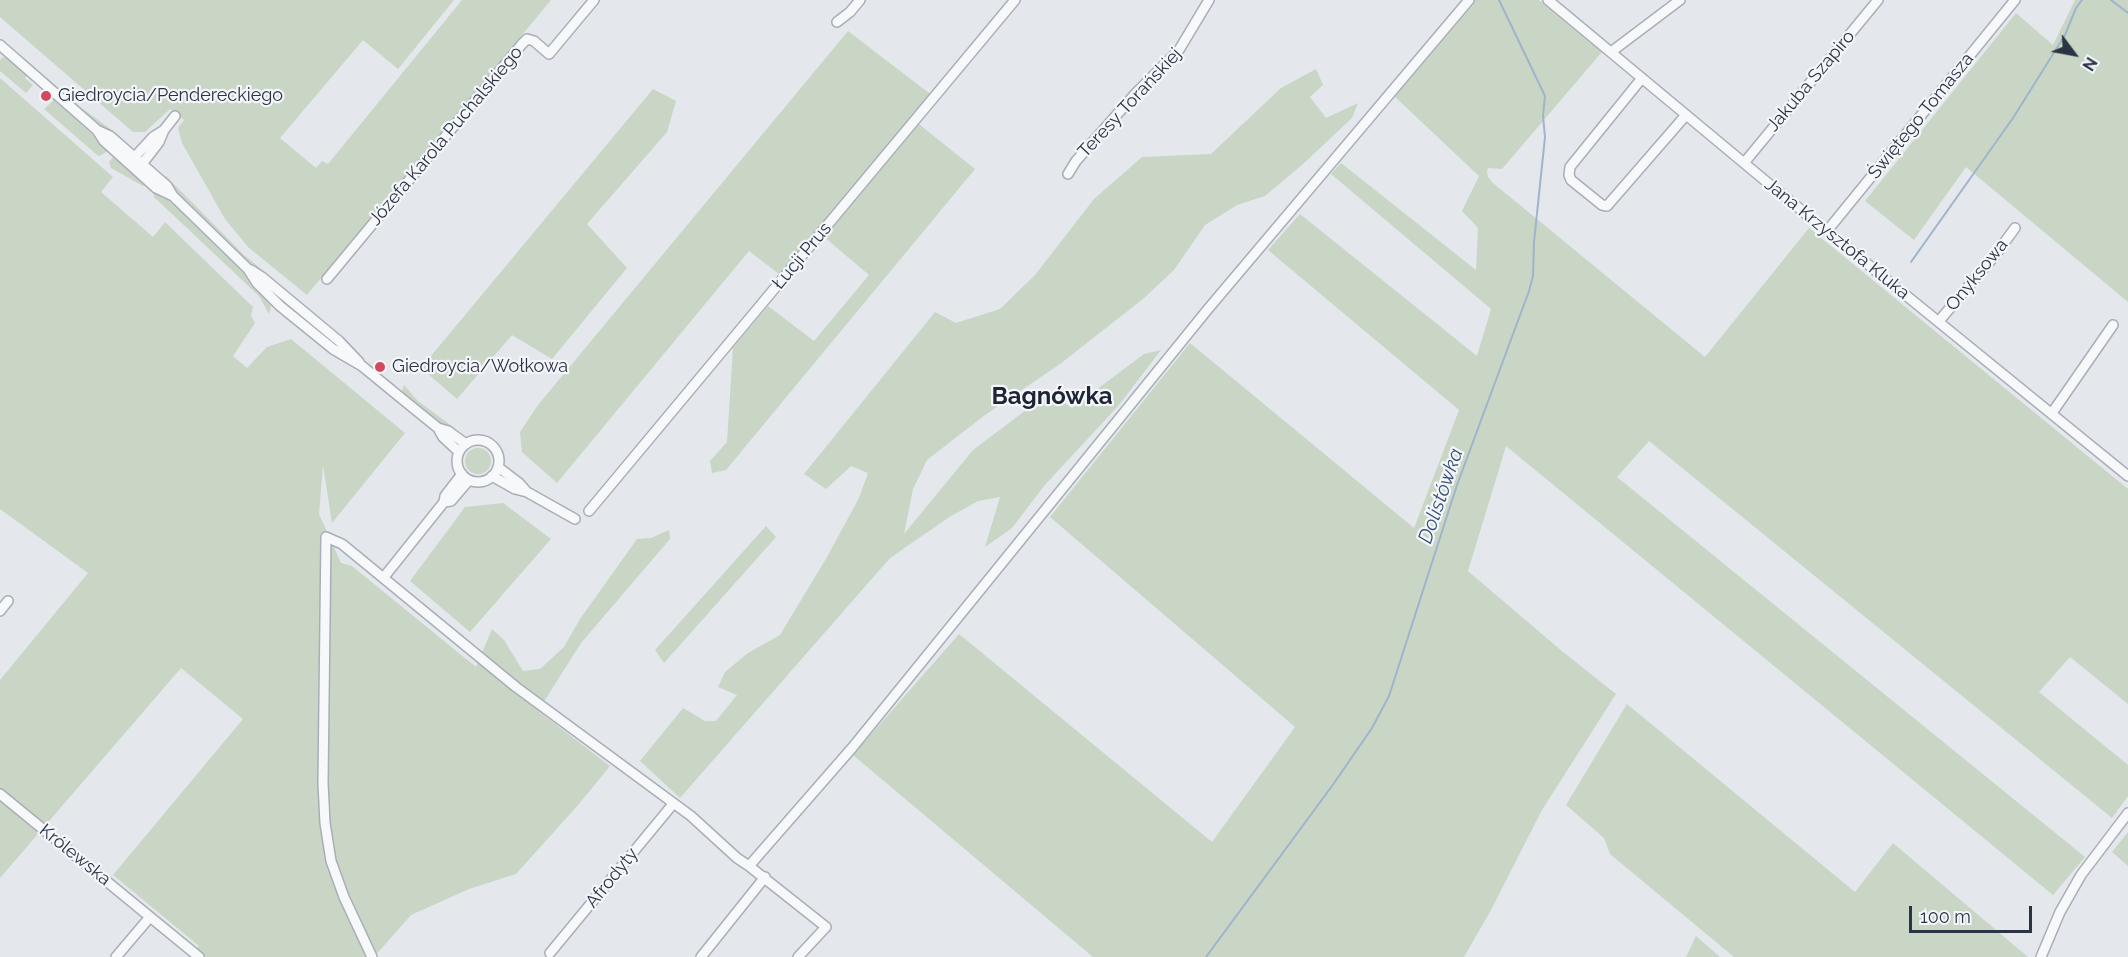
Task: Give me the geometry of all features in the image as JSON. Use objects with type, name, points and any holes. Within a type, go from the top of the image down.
[{"type":"street","name":"Józefa Karola Puchalskiego","points":[[327,279],[522,44],[527,39],[534,41],[549,54],[594,0]]},
{"type":"street","points":[[837,22],[860,0]]},
{"type":"street","name":"Łucji Prus","points":[[589,511],[1015,0]]},
{"type":"street","name":"Teresy Torańskiej","points":[[1068,174],[1076,161],[1136,93],[1179,50],[1209,0]]},
{"type":"street","points":[[749,866],[852,748],[1208,309],[1469,0]]},
{"type":"street","name":"Jana Krzysztofa Kluka","points":[[1548,0],[2128,476]]},
{"type":"street","points":[[1611,52],[1680,0]]},
{"type":"street","name":"Jakuba Szapiro","points":[[1744,162],[1878,0]]},
{"type":"street","name":"Świętego Tomasza","points":[[1827,231],[2015,0]]},
{"type":"street","points":[[0,45],[97,130],[104,141],[136,164],[156,188],[173,196],[248,269],[262,277],[287,305],[350,351],[362,366],[438,428],[443,437],[459,452]]},
{"type":"street","points":[[1642,78],[1570,167],[1569,175],[1579,187],[1602,205],[1607,206],[1686,115]]},
{"type":"street","points":[[136,164],[159,142],[164,130],[175,116]]},
{"type":"street","name":"Onyksowa","points":[[1939,321],[2015,228]]},
{"type":"street","points":[[2052,413],[2113,325]]},
{"type":"street","points":[[438,428],[448,431],[466,444]]},
{"type":"street","points":[[477,440],[490,444],[498,455],[498,467],[492,477],[481,482],[465,477],[457,463],[459,452],[466,444],[477,440]]},
{"type":"street","points":[[498,467],[527,492],[575,519]]},
{"type":"street","points":[[384,577],[444,502],[451,501],[465,477]]},
{"type":"street","points":[[492,477],[515,489],[527,492]]},
{"type":"street","points":[[372,957],[344,897],[331,861],[325,823],[323,785],[326,537],[342,544],[516,687],[691,816],[737,858],[765,877],[826,927],[798,957]]},
{"type":"street","points":[[0,611],[8,601]]},
{"type":"street","name":"Królewska","points":[[0,794],[199,957]]},
{"type":"street","name":"Afrodyty","points":[[550,953],[673,804]]},
{"type":"street","points":[[2041,957],[2060,912],[2081,875],[2128,813]]},
{"type":"street","points":[[701,957],[765,877]]},
{"type":"street","points":[[116,957],[150,917]]},
{"type":"green space","points":[[0,0],[454,0],[398,69],[363,40],[280,138],[316,168],[322,161],[328,164],[462,0],[551,0],[307,295],[248,247],[225,219],[182,143],[178,128],[184,120],[170,109],[145,132],[133,132],[0,17]]},
{"type":"green space","points":[[1471,0],[1539,0],[1602,52],[1502,169],[1488,168],[1488,177],[1705,357],[1809,228],[2128,489],[2128,704],[2070,657],[2039,692],[2128,765],[2128,796],[2112,818],[1649,441],[1617,477],[2085,857],[2053,895],[1506,446],[1468,571],[1616,694],[1542,810],[1491,910],[1464,957],[1093,957],[853,755],[959,634],[1212,842],[1295,727],[1050,517],[1190,343],[1414,528],[1459,410],[1268,250],[1300,214],[1477,356],[1491,309],[1331,174],[1341,163],[1476,270],[1478,228],[1462,211],[1479,176],[1394,96]]},
{"type":"green space","points":[[2075,0],[2128,0],[2128,302],[1966,167],[1914,240],[1865,201],[2016,13],[2053,45]]},
{"type":"green space","points":[[848,31],[934,97],[915,121],[975,169],[726,470],[712,473],[710,461],[727,442],[733,348],[768,306],[814,341],[869,275],[816,230],[779,274],[749,251],[557,483],[522,452],[520,432],[538,405]]},
{"type":"green space","points":[[3,57],[8,58],[27,75],[25,78],[33,85],[26,93],[0,71],[0,60]]},
{"type":"green space","points":[[23,57],[83,109],[120,136],[118,139],[91,119],[25,62]]},
{"type":"green space","points":[[1316,69],[1323,85],[1310,97],[1326,118],[1358,103],[1352,118],[1265,196],[1237,205],[1205,225],[1174,270],[1143,299],[1060,364],[985,415],[927,460],[913,489],[904,534],[973,450],[1050,392],[1072,408],[1144,354],[1161,350],[1119,405],[1044,486],[1012,528],[985,547],[1000,497],[978,501],[951,516],[890,558],[680,798],[640,761],[683,708],[705,721],[716,721],[737,695],[718,687],[725,672],[748,653],[780,635],[827,557],[859,498],[868,473],[851,466],[826,489],[804,474],[935,312],[956,323],[1000,309],[1035,275],[1094,199],[1142,157],[1211,154],[1281,88]]},
{"type":"green space","points":[[0,78],[113,177],[101,192],[153,237],[165,222],[253,307],[251,316],[255,323],[233,356],[247,368],[267,347],[291,339],[405,433],[332,523],[323,465],[319,514],[341,563],[352,566],[476,667],[492,629],[504,640],[523,671],[540,669],[564,647],[580,619],[637,539],[651,538],[669,530],[670,539],[581,643],[538,711],[610,766],[516,874],[469,889],[411,915],[374,957],[190,957],[199,946],[113,875],[243,719],[181,668],[0,878],[0,680],[88,573],[0,509]]},
{"type":"green space","points":[[653,89],[676,101],[667,132],[587,224],[627,268],[552,359],[512,335],[457,399],[421,368]]},
{"type":"green space","points":[[55,99],[108,149],[105,153],[99,156],[96,154],[44,109]]},
{"type":"green space","points":[[115,155],[148,184],[143,186],[111,168],[109,162]]},
{"type":"green space","points":[[166,176],[243,254],[315,314],[312,314],[240,254],[164,179]]},
{"type":"green space","points":[[154,189],[182,211],[235,262],[268,298],[271,307],[269,314],[259,296],[154,197]]},
{"type":"green space","points":[[404,385],[418,401],[456,429],[453,432],[412,401],[402,391]]},
{"type":"green space","points":[[478,448],[487,452],[491,461],[487,470],[478,474],[469,470],[465,461],[469,452]]},
{"type":"green space","points":[[503,503],[551,539],[470,632],[410,581],[465,507]]},
{"type":"green space","points":[[766,526],[776,537],[664,663],[655,650]]},
{"type":"green space","points":[[1627,704],[1855,892],[1893,843],[2028,957],[1734,957],[1610,854],[1604,838],[1566,805]]},
{"type":"green space","points":[[2128,832],[2128,866],[2112,852]]},
{"type":"green space","points":[[1696,936],[1720,957],[1686,957]]},
{"type":"waterway","name":"Dolistówka","points":[[1206,957],[1332,786],[1372,728],[1389,696],[1457,485],[1529,291],[1533,276],[1534,242],[1545,137],[1543,116],[1545,96],[1499,0]]},
{"type":"waterway","points":[[1911,262],[2013,118],[2065,35],[2076,8],[2082,0]]},
{"type":"waterway","points":[[2111,0],[2128,13]]},
{"type":"place","name":"Giedroycia/Pendereckiego","points":[[46,96]]},
{"type":"place","name":"Giedroycia/Wołkowa","points":[[380,367]]},
{"type":"district","name":"Bagnówka","points":[[1052,397]]}]
